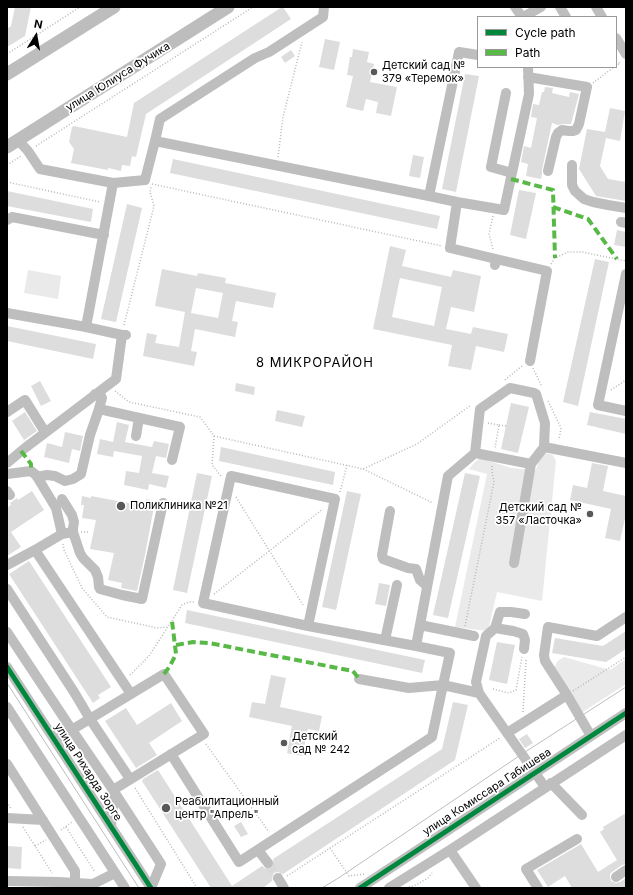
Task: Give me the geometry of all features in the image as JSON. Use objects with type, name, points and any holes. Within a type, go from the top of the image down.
[{"type":"main road","points":[[7,74],[114,7]]},
{"type":"main road","name":"улица Юлиуса Фучика","points":[[7,147],[228,7]]},
{"type":"street","points":[[18,140],[28,151],[40,169],[114,183],[145,180],[160,119],[255,58],[269,52],[306,28],[323,16],[324,7]]},
{"type":"street","points":[[515,7],[521,16]]},
{"type":"street","points":[[524,16],[541,7]]},
{"type":"street","points":[[560,7],[565,16]]},
{"type":"street","points":[[596,7],[601,16]]},
{"type":"street","points":[[620,40],[626,54]]},
{"type":"street","points":[[429,196],[459,52],[477,55]]},
{"type":"street","points":[[155,141],[457,202],[504,210],[529,94],[528,72],[587,87],[578,128],[573,131],[562,130],[558,133],[548,171]]},
{"type":"street","points":[[506,93],[491,167],[512,173]]},
{"type":"street","points":[[572,165],[572,185],[575,191],[584,200],[608,206],[626,208]]},
{"type":"street","points":[[86,327],[114,183]]},
{"type":"street","points":[[457,202],[450,248],[496,262],[547,271],[530,360]]},
{"type":"street","points":[[7,220],[12,216],[104,234]]},
{"type":"street","points":[[626,274],[598,405],[626,411]]},
{"type":"street","points":[[7,313],[124,335],[116,379],[45,432],[7,463]]},
{"type":"street","points":[[416,646],[448,476],[475,453],[480,409],[510,388],[536,394],[545,423],[544,448],[531,464],[514,563]]},
{"type":"street","points":[[37,476],[55,476],[65,481],[73,479],[81,474],[90,435],[102,398],[96,394]]},
{"type":"street","points":[[7,412],[24,400],[45,432]]},
{"type":"street","points":[[99,410],[180,427],[172,460]]},
{"type":"street","points":[[136,436],[139,418]]},
{"type":"street","points":[[544,448],[626,463]]},
{"type":"street","points":[[475,453],[531,464]]},
{"type":"street","points":[[7,474],[31,472],[37,476],[56,508],[62,534]]},
{"type":"street","points":[[170,754],[239,862],[432,737],[450,653],[385,640],[309,621],[203,603],[231,476],[335,500],[309,621]]},
{"type":"street","points":[[62,499],[72,515],[74,522],[72,528],[80,553],[95,570],[100,589],[142,599],[163,503]]},
{"type":"street","points":[[390,511],[382,555],[383,559],[416,569],[420,580],[427,586]]},
{"type":"street","points":[[7,565],[62,534],[73,532]]},
{"type":"street","points":[[35,550],[131,694]]},
{"type":"street","points":[[385,640],[397,585]]},
{"type":"street","points":[[7,589],[130,779]]},
{"type":"street","points":[[525,614],[500,612],[495,628],[486,636],[476,682],[479,693],[535,773],[582,815]]},
{"type":"street","points":[[591,736],[545,661],[544,655],[548,627],[597,636],[626,617]]},
{"type":"street","points":[[420,625],[474,636]]},
{"type":"street","points":[[495,628],[523,634],[525,640],[524,649]]},
{"type":"street","points":[[7,632],[161,864],[151,888]]},
{"type":"street","name":"улица Рихарда Зорге","points":[[7,667],[151,888]]},
{"type":"street","points":[[55,740],[164,674],[204,734],[113,790]]},
{"type":"street","points":[[359,679],[410,688],[443,685],[479,693]]},
{"type":"street","points":[[507,733],[567,695]]},
{"type":"street","points":[[7,707],[125,888]]},
{"type":"street","name":"улица Комиссара Габишева","points":[[360,888],[626,713]]},
{"type":"street","points":[[389,888],[450,850],[548,785],[625,739]]},
{"type":"street","points":[[7,764],[75,871],[75,883]]},
{"type":"street","points":[[111,826],[114,798],[113,790]]},
{"type":"street","points":[[12,818],[43,820]]},
{"type":"street","points":[[538,888],[526,869],[577,839]]},
{"type":"street","points":[[258,850],[268,863]]},
{"type":"street","points":[[450,850],[476,888]]},
{"type":"street","points":[[616,877],[626,870]]},
{"type":"street","points":[[14,884],[93,884],[115,873]]},
{"type":"path","points":[[7,54],[80,7]]},
{"type":"path","points":[[7,165],[253,7]]},
{"type":"path","points":[[277,165],[283,117],[306,28]]},
{"type":"path","points":[[587,87],[612,68]]},
{"type":"path","points":[[7,182],[110,204]]},
{"type":"path","points":[[124,335],[125,322],[154,206],[150,192],[151,184],[450,248]]},
{"type":"path","points":[[494,208],[489,234],[496,262]]},
{"type":"path","points":[[547,271],[555,258],[568,252],[582,252],[626,261]]},
{"type":"path","points":[[501,383],[530,360]]},
{"type":"path","points":[[599,398],[626,380]]},
{"type":"path","points":[[107,386],[129,402],[200,418],[214,436],[363,469],[442,507]]},
{"type":"path","points":[[363,469],[417,444],[471,405]]},
{"type":"path","points":[[479,420],[506,426]]},
{"type":"path","points":[[463,634],[494,482],[492,472],[493,456],[499,425]]},
{"type":"path","points":[[214,436],[212,465],[229,486],[269,551],[309,621]]},
{"type":"path","points":[[123,681],[149,656],[182,605],[188,602],[203,603],[335,500],[341,491],[347,465]]},
{"type":"path","points":[[493,689],[509,693],[516,690],[524,649]]},
{"type":"path","points":[[522,724],[526,661],[524,649]]},
{"type":"path","points":[[567,695],[626,657]]},
{"type":"path","points":[[281,882],[330,848],[507,733]]},
{"type":"path","points":[[200,736],[274,839]]},
{"type":"path","points":[[130,779],[197,888]]},
{"type":"path","points":[[7,802],[12,818],[61,885]]},
{"type":"path","points":[[66,827],[96,874]]},
{"type":"path","points":[[330,848],[349,876],[367,874]]},
{"type":"shaded area","points":[[28,270],[61,276],[58,299],[24,293]]},
{"type":"shaded area","points":[[545,453],[553,455],[556,461],[542,601],[497,592],[488,631],[455,627],[487,474],[469,469],[480,458],[511,468],[536,470],[539,460]]},
{"type":"shaded area","points":[[564,657],[610,670],[626,659],[626,684],[581,713],[555,671],[557,662]]},
{"type":"building","points":[[15,7],[31,7],[25,36],[7,47],[7,29],[11,26]]},
{"type":"building","points":[[282,7],[291,19],[146,114],[136,157],[132,156],[130,166],[122,165],[121,171],[71,163],[74,149],[69,142],[72,127],[74,126],[127,137],[134,103]]},
{"type":"building","points":[[325,39],[340,42],[334,70],[319,67]]},
{"type":"building","points":[[353,49],[369,52],[367,62],[374,64],[370,82],[397,87],[391,116],[376,113],[378,102],[366,99],[363,111],[346,107],[353,76],[347,75]]},
{"type":"building","points":[[291,50],[295,56],[285,63],[281,57]]},
{"type":"building","points":[[465,74],[479,76],[456,192],[442,189]]},
{"type":"building","points":[[545,87],[553,88],[552,93],[569,97],[570,92],[579,94],[571,124],[558,125],[552,123],[541,179],[526,176],[528,164],[521,162],[524,146],[531,148],[537,118],[531,117],[533,104],[539,105],[542,92],[544,92]]},
{"type":"building","points":[[610,108],[625,111],[620,141],[606,138],[600,166],[608,179],[626,182],[626,201],[596,196],[579,169],[587,129],[605,132]]},
{"type":"building","points":[[413,155],[424,157],[420,178],[409,176]]},
{"type":"building","points":[[173,159],[440,216],[437,229],[170,173]]},
{"type":"building","points":[[519,190],[536,193],[526,239],[510,235]]},
{"type":"building","points":[[7,191],[93,209],[91,222],[7,206]]},
{"type":"building","points":[[127,204],[142,208],[116,322],[101,319]]},
{"type":"building","points":[[617,230],[626,232],[626,247],[614,245]]},
{"type":"building","points":[[390,246],[406,250],[402,266],[451,277],[453,270],[481,276],[474,312],[451,307],[446,329],[471,334],[473,327],[508,334],[504,352],[476,346],[471,370],[448,366],[452,345],[373,329]],"holes":[[[400,278],[442,287],[434,326],[392,317]]]},
{"type":"building","points":[[595,259],[609,262],[578,406],[563,402]]},
{"type":"building","points":[[162,269],[197,276],[198,273],[226,278],[225,283],[276,293],[273,308],[236,301],[232,321],[238,322],[235,337],[195,329],[191,351],[197,352],[194,366],[143,356],[147,333],[157,335],[155,343],[179,347],[185,312],[155,306]],"holes":[[[196,288],[223,293],[218,318],[191,313]]]},
{"type":"building","points":[[7,326],[96,344],[93,359],[7,341]]},
{"type":"building","points":[[40,381],[51,401],[41,406],[31,386]]},
{"type":"building","points":[[236,383],[255,387],[254,395],[235,391]]},
{"type":"building","points":[[511,403],[529,407],[518,453],[501,449]]},
{"type":"building","points":[[277,410],[305,416],[302,427],[275,421]]},
{"type":"building","points":[[25,412],[37,431],[24,440],[12,421]]},
{"type":"building","points":[[590,412],[626,419],[626,434],[587,425]]},
{"type":"building","points":[[117,422],[129,425],[125,442],[152,447],[154,441],[169,444],[166,458],[156,456],[152,473],[169,476],[166,488],[149,484],[148,490],[124,485],[126,471],[139,473],[142,456],[114,451],[113,457],[97,454],[100,439],[113,442]]},
{"type":"building","points":[[65,432],[83,436],[80,451],[72,449],[69,463],[44,457],[47,443],[62,447]]},
{"type":"building","points":[[221,447],[335,472],[333,485],[219,461]]},
{"type":"building","points":[[592,463],[608,466],[603,491],[626,496],[626,514],[620,541],[605,538],[611,509],[570,500],[573,485],[587,488]]},
{"type":"building","points":[[197,473],[212,476],[187,593],[173,590]]},
{"type":"building","points":[[465,473],[480,476],[448,618],[433,615]]},
{"type":"building","points":[[32,491],[44,510],[11,532],[21,547],[7,556],[7,508],[11,505],[10,503],[17,498],[18,500]]},
{"type":"building","points":[[347,491],[361,494],[336,610],[322,607]]},
{"type":"building","points":[[82,496],[91,498],[91,496],[144,506],[146,499],[155,501],[137,591],[121,588],[122,583],[108,580],[114,553],[90,549],[96,520],[82,518],[84,505],[81,505]]},
{"type":"building","points":[[29,561],[111,687],[98,695],[100,698],[93,703],[9,574]]},
{"type":"building","points":[[379,583],[390,585],[386,606],[375,604]]},
{"type":"building","points":[[187,610],[425,660],[422,673],[185,623]]},
{"type":"building","points":[[626,631],[626,649],[606,662],[552,653],[555,638],[603,646]]},
{"type":"building","points":[[497,642],[515,645],[507,684],[489,680]]},
{"type":"building","points":[[271,675],[286,678],[280,707],[322,716],[319,731],[308,729],[302,756],[287,753],[292,726],[249,717],[252,702],[265,704]]},
{"type":"building","points":[[453,702],[468,705],[455,760],[283,874],[278,872],[274,873],[272,881],[263,888],[211,888],[142,781],[158,770],[232,886],[262,866],[266,869],[272,868],[274,865],[273,859],[442,749]]},
{"type":"building","points":[[171,703],[182,721],[149,743],[157,755],[136,768],[105,721],[126,708],[137,725]]},
{"type":"building","points":[[527,734],[533,743],[525,748],[519,739]]},
{"type":"building","points":[[626,813],[626,864],[612,872],[610,877],[611,881],[616,883],[626,878],[626,888],[572,888],[565,876],[548,887],[537,870],[581,844],[598,872],[617,860],[600,832],[604,829],[603,827]]},
{"type":"building","points":[[241,822],[248,834],[241,837],[234,826]]},
{"type":"building","points":[[7,846],[22,847],[21,869],[7,868]]},
{"type":"tunnel","points":[[268,863],[278,878]]},
{"type":"tram line","points":[[7,683],[139,888]]},
{"type":"tram line","points":[[322,888],[522,754],[626,687]]},
{"type":"marked path","points":[[511,179],[553,190],[555,258]]},
{"type":"marked path","points":[[553,207],[588,219],[617,259]]},
{"type":"marked path","points":[[21,451],[31,464],[31,471]]},
{"type":"marked path","points":[[164,674],[176,654],[172,621]]},
{"type":"marked path","points":[[176,645],[193,642],[209,643],[353,671],[359,679]]},
{"type":"cycle path","points":[[7,667],[151,888]]},
{"type":"cycle path","points":[[360,888],[626,713]]},
{"type":"place","name":"Детский сад № 379 «Теремок»","points":[[374,72]]},
{"type":"place","name":"Поликлиника №21","points":[[121,506]]},
{"type":"place","name":"Детский сад № 357 «Ласточка»","points":[[590,514]]},
{"type":"place","name":"Детский сад № 242","points":[[284,743]]},
{"type":"place","name":"Реабилитационный центр \"Апрель\"","points":[[166,808]]},
{"type":"district","name":"8 МИКРОРАЙОН","points":[[315,363]]}]
